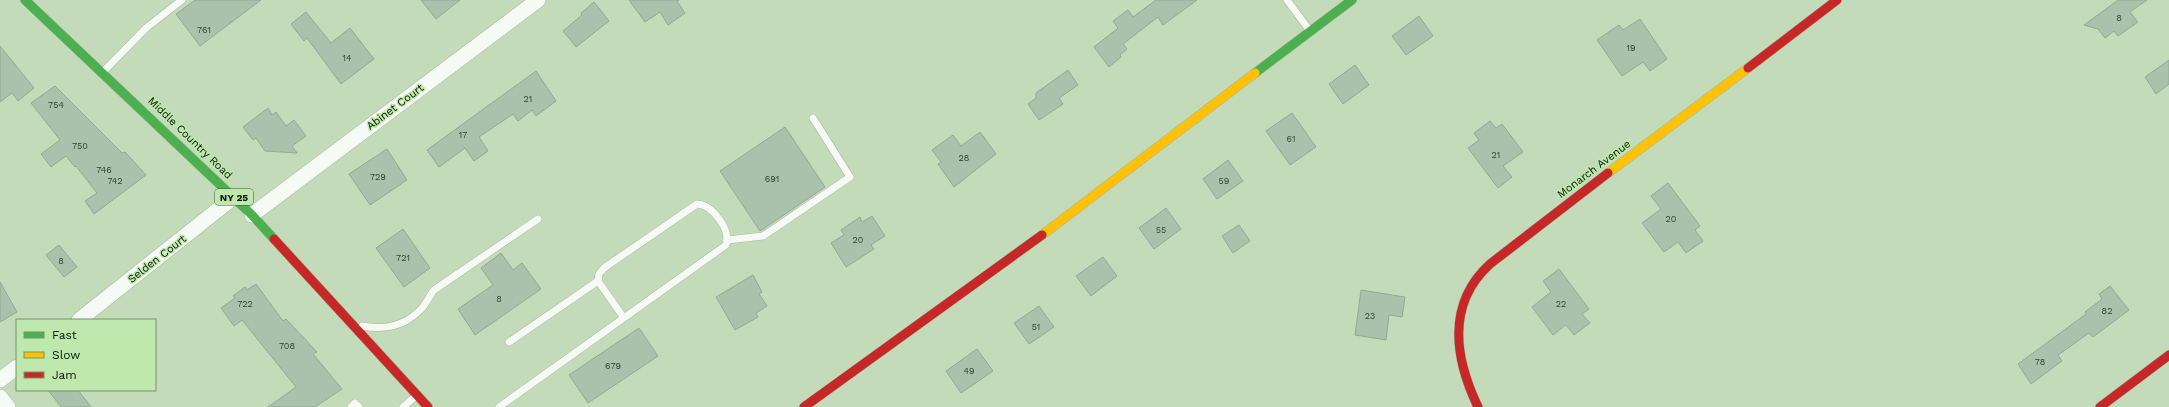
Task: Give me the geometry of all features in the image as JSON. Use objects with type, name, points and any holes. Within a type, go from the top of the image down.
[{"type":"street","name":"Middle Country Road","points":[[25,0],[103,72],[252,215],[428,407]]},
{"type":"street","name":"Abinet Court","points":[[252,215],[538,0]]},
{"type":"street","points":[[804,407],[1006,263],[1352,0]]},
{"type":"street","name":"Monarch Avenue","points":[[1478,407],[1463,376],[1458,351],[1457,322],[1466,297],[1482,272],[1507,250],[1837,0]]},
{"type":"street","name":"Selden Court","points":[[80,319],[234,197]]},
{"type":"street","points":[[2100,407],[2169,355]]},
{"type":"street","points":[[0,380],[16,368]]},
{"type":"street","points":[[0,397],[8,407]]},
{"type":"lane","points":[[103,72],[146,28],[182,0]]},
{"type":"lane","points":[[1287,0],[1310,32]]},
{"type":"lane","points":[[727,240],[763,236],[850,177],[813,118]]},
{"type":"lane","points":[[499,407],[624,318],[726,245],[726,231],[710,208],[697,204],[604,268],[599,274],[598,281],[624,318]]},
{"type":"lane","points":[[354,325],[374,328],[390,327],[402,323],[423,308],[434,290],[538,219]]},
{"type":"lane","points":[[509,342],[598,281]]},
{"type":"lane","points":[[404,407],[417,395]]},
{"type":"lane","points":[[351,407],[355,403],[360,407]]},
{"type":"building","points":[[195,0],[261,0],[200,46],[176,14]]},
{"type":"building","points":[[421,0],[460,0],[436,19]]},
{"type":"building","points":[[629,0],[679,0],[677,1],[685,13],[668,25],[660,12],[645,22]]},
{"type":"building","points":[[1156,0],[1197,0],[1163,25],[1158,17],[1123,44],[1127,49],[1120,55],[1121,57],[1109,67],[1094,47],[1118,28],[1113,21],[1128,10],[1133,17]]},
{"type":"building","points":[[2118,0],[2147,0],[2130,12],[2138,22],[2118,36],[2114,31],[2105,38],[2098,29],[2084,25]]},
{"type":"building","points":[[594,2],[609,21],[576,47],[563,31],[582,15],[581,13]]},
{"type":"building","points":[[306,12],[331,43],[350,28],[374,59],[341,84],[307,38],[304,41],[291,24]]},
{"type":"building","points":[[1419,16],[1433,36],[1406,55],[1392,36]]},
{"type":"building","points":[[1640,19],[1667,59],[1650,71],[1643,62],[1622,76],[1597,40],[1619,25],[1623,30]]},
{"type":"building","points":[[0,46],[34,88],[18,101],[12,93],[0,102]]},
{"type":"building","points":[[2169,60],[2169,84],[2156,94],[2145,77]]},
{"type":"building","points":[[1355,65],[1369,85],[1343,104],[1329,84]]},
{"type":"building","points":[[1068,70],[1078,85],[1059,98],[1063,104],[1039,120],[1028,104],[1036,98],[1036,93]]},
{"type":"building","points":[[536,71],[556,101],[536,116],[532,110],[518,121],[513,114],[479,137],[488,151],[474,161],[465,148],[439,167],[427,150]]},
{"type":"building","points":[[55,86],[122,153],[125,152],[146,175],[94,214],[85,201],[97,193],[76,166],[75,167],[66,156],[51,167],[41,154],[60,140],[31,103]]},
{"type":"building","points":[[268,108],[272,115],[276,112],[286,126],[294,120],[306,136],[292,146],[297,153],[265,151],[256,138],[253,140],[243,127]]},
{"type":"building","points":[[1292,113],[1316,147],[1290,165],[1266,131]]},
{"type":"building","points":[[1490,121],[1496,128],[1502,124],[1523,152],[1503,166],[1512,177],[1498,188],[1468,148],[1479,140],[1474,133]]},
{"type":"building","points":[[785,127],[825,187],[760,231],[720,171]]},
{"type":"building","points":[[980,132],[996,154],[954,187],[938,164],[941,162],[932,150],[953,135],[961,146]]},
{"type":"building","points":[[387,149],[407,180],[370,205],[349,174]]},
{"type":"building","points":[[1228,160],[1243,181],[1217,199],[1203,179]]},
{"type":"building","points":[[1668,183],[1700,226],[1695,230],[1703,241],[1686,253],[1678,242],[1664,252],[1642,223],[1661,209],[1651,196]]},
{"type":"building","points":[[1166,208],[1181,229],[1154,249],[1139,228]]},
{"type":"building","points":[[872,216],[885,236],[871,245],[874,249],[846,267],[831,243],[844,235],[841,230],[860,217],[862,222]]},
{"type":"building","points":[[1239,225],[1250,241],[1233,253],[1222,236]]},
{"type":"building","points":[[403,229],[430,268],[404,287],[376,248]]},
{"type":"building","points":[[59,245],[77,267],[64,277],[46,255]]},
{"type":"building","points":[[501,253],[513,270],[522,263],[541,289],[475,335],[458,309],[493,285],[481,268]]},
{"type":"building","points":[[1103,257],[1117,276],[1091,296],[1076,276]]},
{"type":"building","points":[[1559,269],[1589,309],[1582,314],[1590,323],[1574,335],[1566,325],[1553,335],[1532,307],[1551,292],[1543,281]]},
{"type":"building","points":[[753,275],[762,292],[759,294],[767,306],[756,313],[758,317],[735,330],[716,297]]},
{"type":"building","points":[[0,282],[17,312],[0,322]]},
{"type":"building","points":[[256,284],[283,321],[286,319],[317,352],[313,354],[342,389],[315,407],[268,407],[296,387],[242,320],[234,326],[221,308],[235,298],[233,296],[245,287],[247,290]]},
{"type":"building","points":[[2110,286],[2129,310],[2093,337],[2089,333],[2058,355],[2062,361],[2031,384],[2018,364],[2086,314],[2085,312],[2102,299],[2099,294]]},
{"type":"building","points":[[1361,290],[1405,297],[1402,317],[1389,315],[1386,340],[1355,335]]},
{"type":"building","points":[[1039,306],[1054,327],[1029,344],[1014,323]]},
{"type":"building","points":[[639,328],[658,356],[588,403],[569,375]]},
{"type":"building","points":[[977,349],[993,371],[961,393],[946,371]]},
{"type":"building","points":[[49,391],[79,391],[91,407],[61,407]]},
{"type":"traffic: fast","points":[[25,0],[252,215],[274,239]]},
{"type":"traffic: fast","points":[[1255,73],[1352,0]]},
{"type":"traffic: slow","points":[[1608,173],[1748,68]]},
{"type":"traffic: slow","points":[[1042,235],[1255,73]]},
{"type":"traffic: jam","points":[[1748,68],[1837,0]]},
{"type":"traffic: jam","points":[[1478,407],[1470,389],[1460,351],[1459,332],[1461,314],[1466,296],[1476,280],[1490,264],[1608,173]]},
{"type":"traffic: jam","points":[[804,407],[1042,235]]},
{"type":"traffic: jam","points":[[274,239],[428,407]]},
{"type":"traffic: jam","points":[[2100,407],[2169,355]]}]
